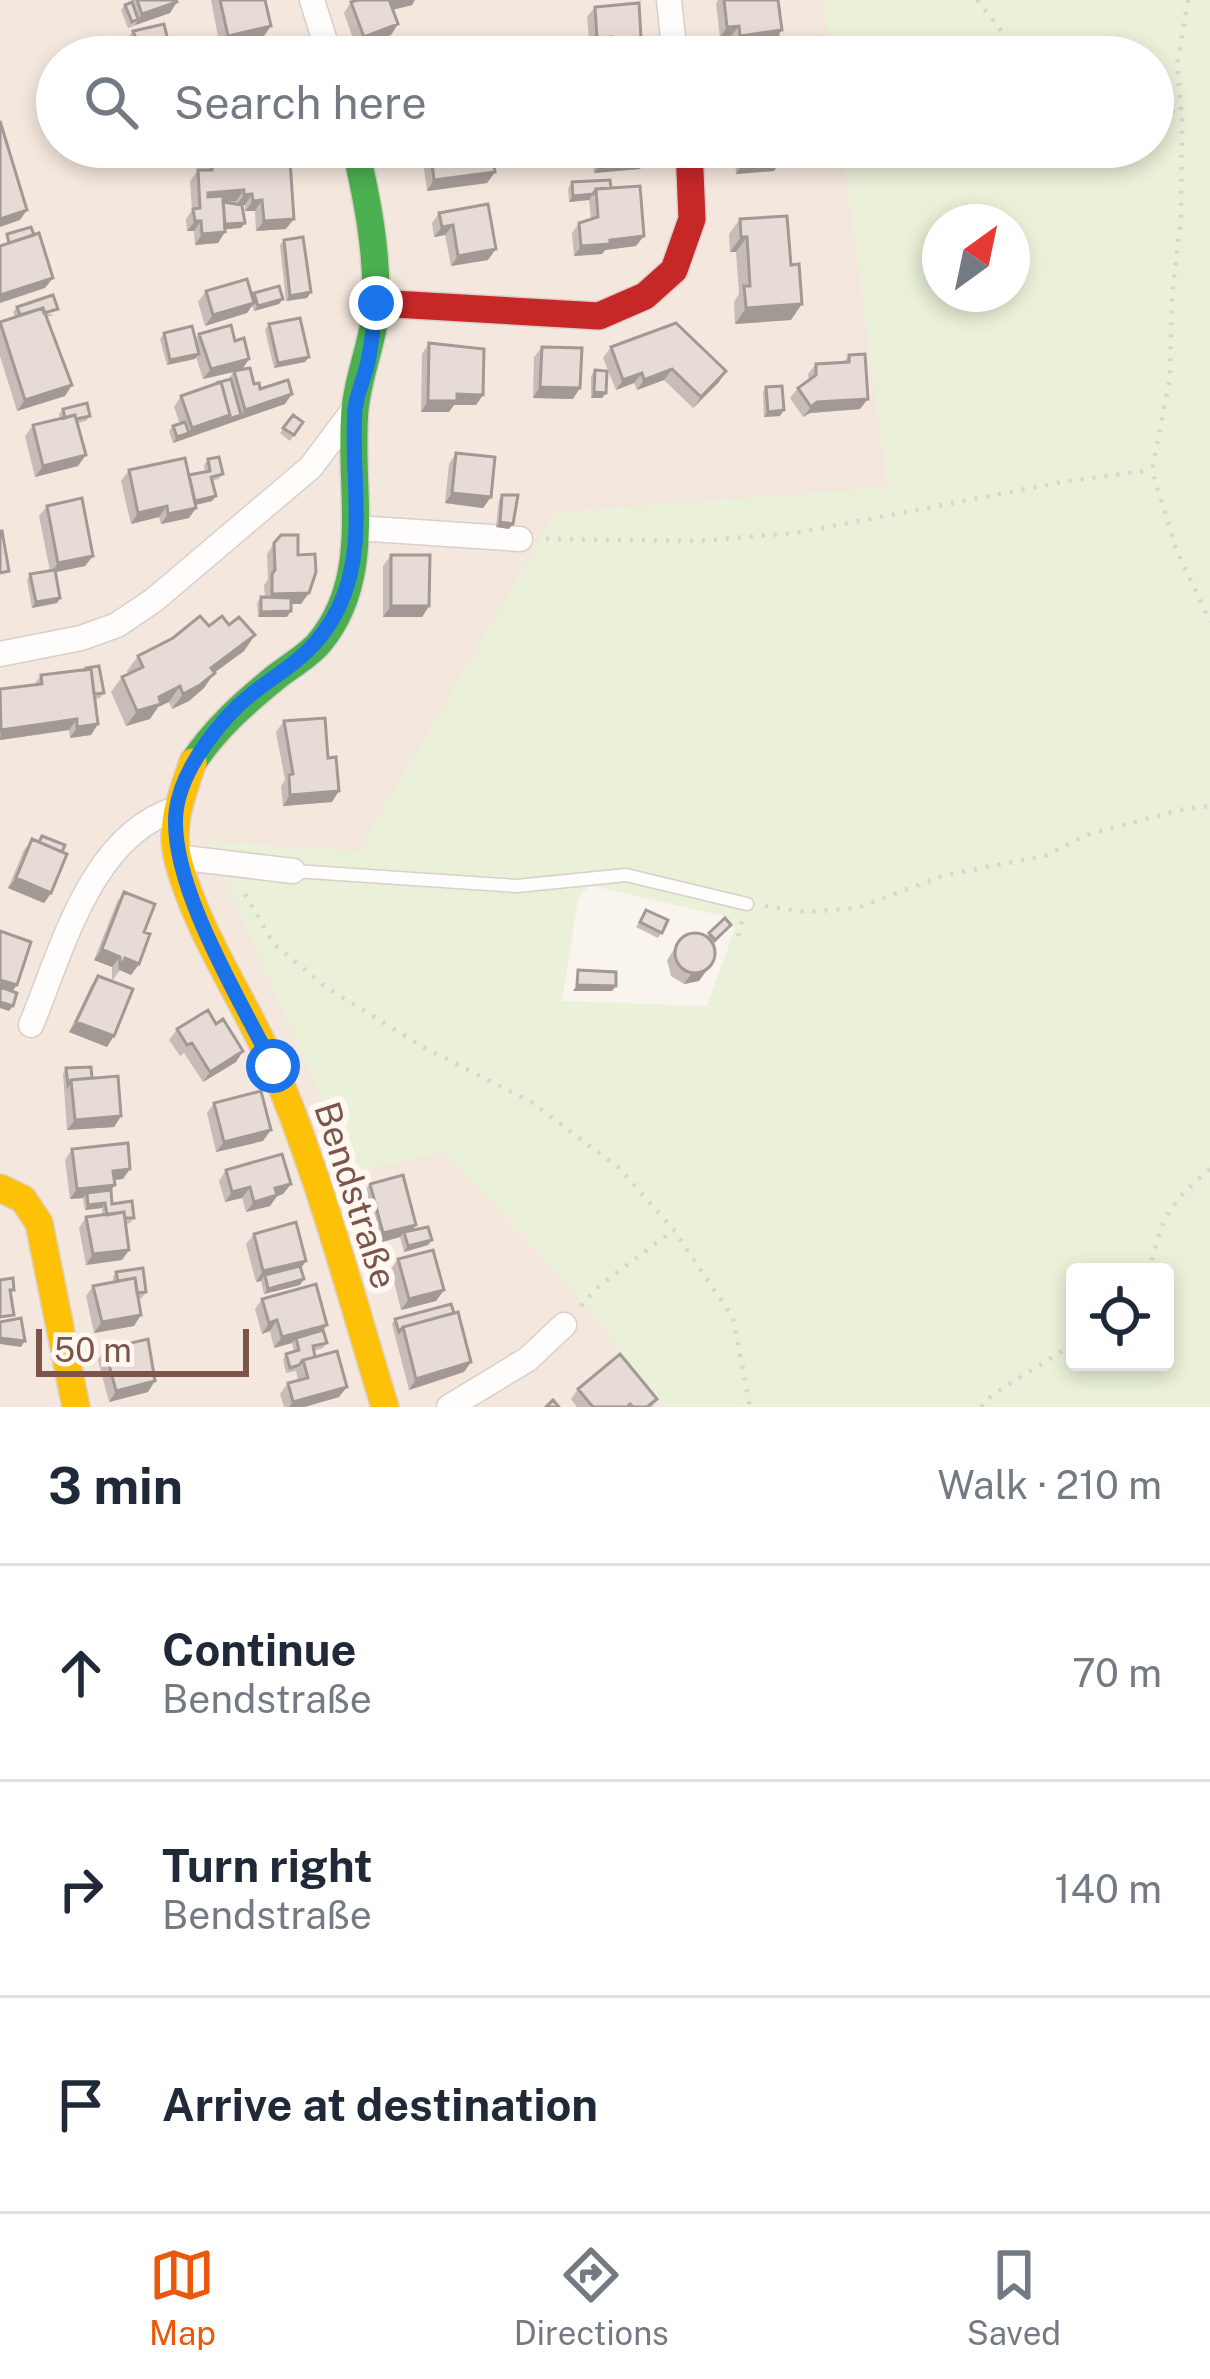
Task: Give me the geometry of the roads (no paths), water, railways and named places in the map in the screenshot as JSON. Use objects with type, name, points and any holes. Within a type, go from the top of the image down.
[{"type":"street","points":[[312,0],[323,36]]},
{"type":"street","points":[[669,0],[673,36]]},
{"type":"street","name":"Bendstraße","points":[[360,168],[370,211],[376,303],[355,408],[353,566],[340,605],[319,643],[231,713],[194,760],[176,808],[177,857],[273,1066],[310,1161],[385,1407]]},
{"type":"street","points":[[376,303],[598,316],[645,296],[674,270],[692,219],[690,168]]},
{"type":"street","points":[[0,654],[31,651],[117,625],[154,600],[310,467],[355,408]]},
{"type":"street","points":[[357,528],[520,538]]},
{"type":"street","points":[[31,1024],[104,861],[132,831],[176,808]]},
{"type":"street","points":[[177,857],[293,871]]},
{"type":"street","points":[[0,1188],[22,1199],[39,1223],[76,1407]]},
{"type":"street","points":[[449,1407],[528,1359],[563,1325]]},
{"type":"lane","points":[[293,871],[518,886],[626,875],[747,904]]}]
